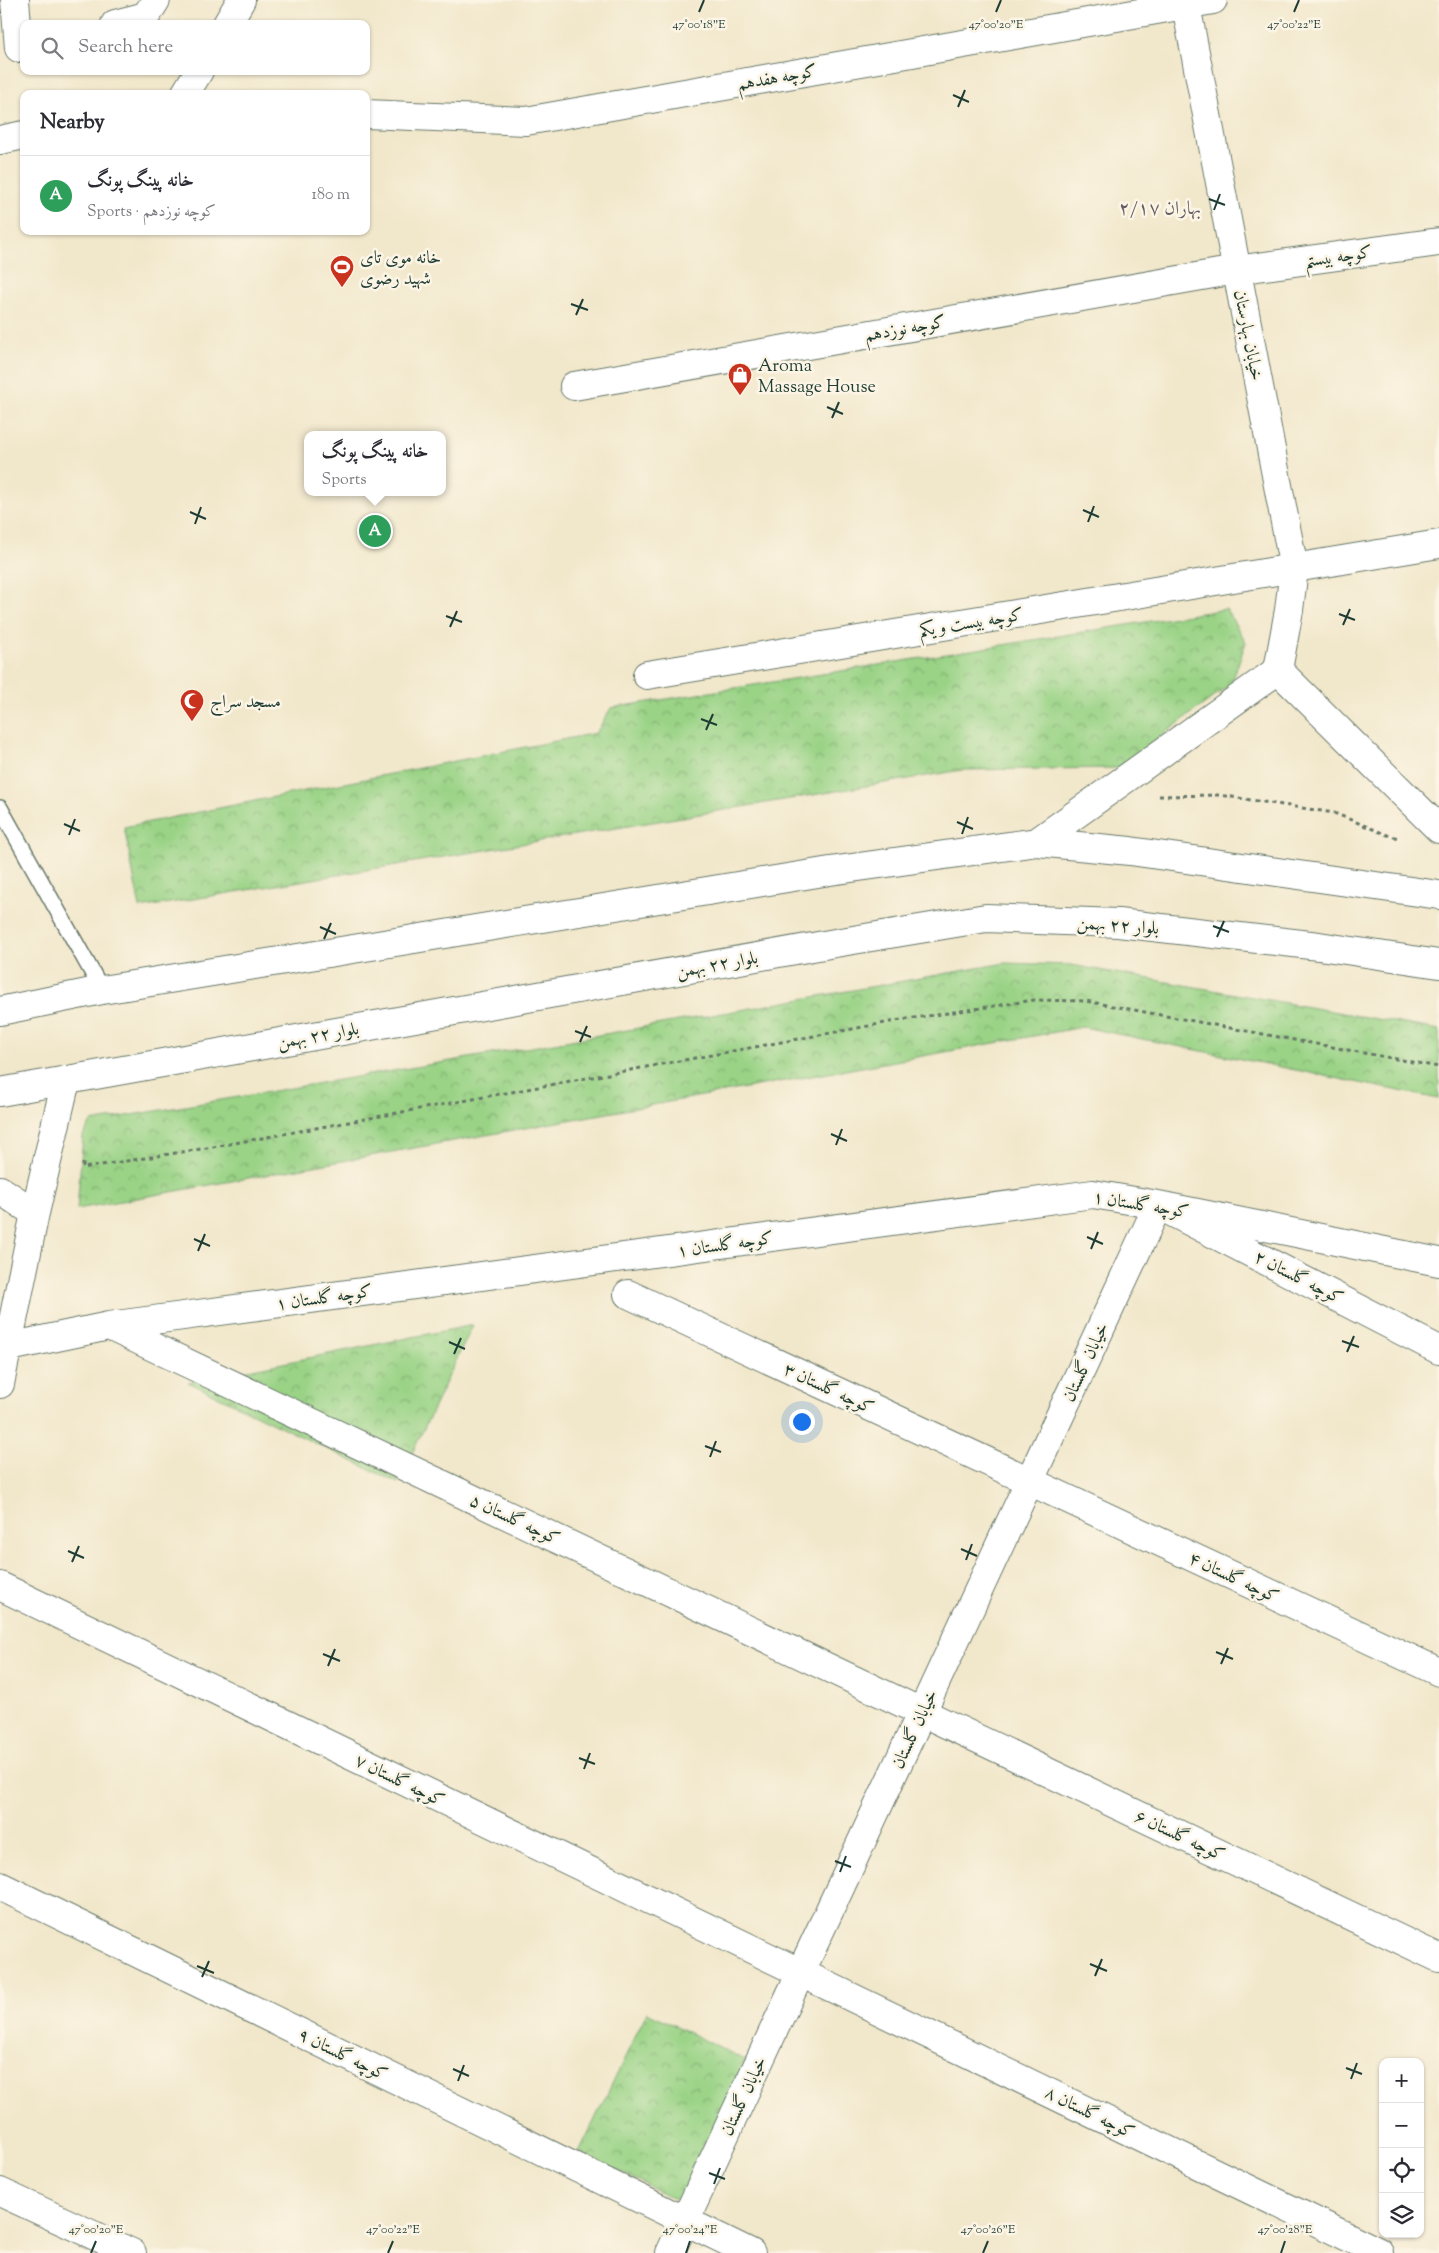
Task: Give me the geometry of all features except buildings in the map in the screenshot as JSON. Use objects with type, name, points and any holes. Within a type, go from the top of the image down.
[{"type":"street","points":[[14,49],[15,0]]},
{"type":"street","points":[[130,20],[146,16],[156,0]]},
{"type":"street","points":[[229,20],[241,0]]},
{"type":"street","name":"کوچه هفدهم","points":[[370,114],[526,121],[1185,2],[1213,0]]},
{"type":"street","name":"خیابان بهارستان","points":[[1185,2],[1294,569],[1278,670]]},
{"type":"street","points":[[187,90],[197,75]]},
{"type":"street","points":[[0,140],[20,136]]},
{"type":"street","name":"کوچه بیستم","points":[[1236,270],[1439,242]]},
{"type":"street","name":"کوچه نوزدهم","points":[[574,386],[1236,270]]},
{"type":"street","name":"کوچه بیست و یکم","points":[[647,675],[1439,544]]},
{"type":"street","points":[[1037,842],[1278,670],[1439,829]]},
{"type":"street","points":[[0,1011],[102,990],[830,870],[1037,842],[1130,851],[1439,895]]},
{"type":"street","name":"بلوار ۲۲ بهمن","points":[[0,1092],[834,943],[986,918],[1118,923],[1319,946],[1439,964]]},
{"type":"street","points":[[0,1384],[35,1213],[66,1080]]},
{"type":"street","points":[[0,1190],[35,1213]]},
{"type":"street","name":"کوچه گلستان ۱","points":[[9,1347],[110,1326],[1093,1194],[1158,1205],[1439,1262]]},
{"type":"street","name":"کوچه گلستان ۲","points":[[1158,1205],[1439,1350]]},
{"type":"street","name":"خیابان گلستان","points":[[670,2253],[1158,1205]]},
{"type":"street","name":"کوچه گلستان ۳","points":[[628,1294],[1029,1481]]},
{"type":"street","name":"کوچه گلستان ۵","points":[[110,1326],[922,1712]]},
{"type":"street","name":"کوچه گلستان ۴","points":[[1029,1481],[1439,1672]]},
{"type":"street","name":"کوچه گلستان ۷","points":[[0,1586],[800,1973]]},
{"type":"street","name":"کوچه گلستان ۶","points":[[922,1712],[1439,1958]]},
{"type":"street","name":"کوچه گلستان ۹","points":[[0,1886],[751,2253]]},
{"type":"street","name":"کوچه گلستان ۸","points":[[800,1973],[1379,2252]]},
{"type":"street","points":[[0,2192],[132,2253]]},
{"type":"lane","points":[[0,808],[102,990]]},
{"type":"path","points":[[1155,796],[1219,795],[1334,813],[1390,836],[1408,839]]},
{"type":"path","points":[[83,1168],[213,1147],[901,1020],[1034,1000],[1086,1001],[1439,1067]]},
{"type":"green space","points":[[1226,609],[1246,642],[1231,684],[1118,768],[962,770],[140,908],[124,827],[596,733],[611,708]]},
{"type":"green space","points":[[1005,963],[1071,965],[1439,1030],[1439,1099],[1083,1027],[77,1209],[83,1136],[91,1122],[498,1053]]},
{"type":"green space","points":[[473,1325],[398,1483],[188,1382]]},
{"type":"green space","points":[[647,2012],[749,2062],[679,2201],[579,2152]]},
{"type":"place","name":"خانه موی تای شهید رضوی","points":[[342,288]]},
{"type":"place","name":"Aroma Massage House","points":[[740,396]]},
{"type":"place","name":"خانه پینگ پونگ","points":[[375,531]]},
{"type":"place","name":"مسجد سراج","points":[[192,722]]},
{"type":"district","name":"۲/۱۷ بهاران","points":[[1160,207]]}]
